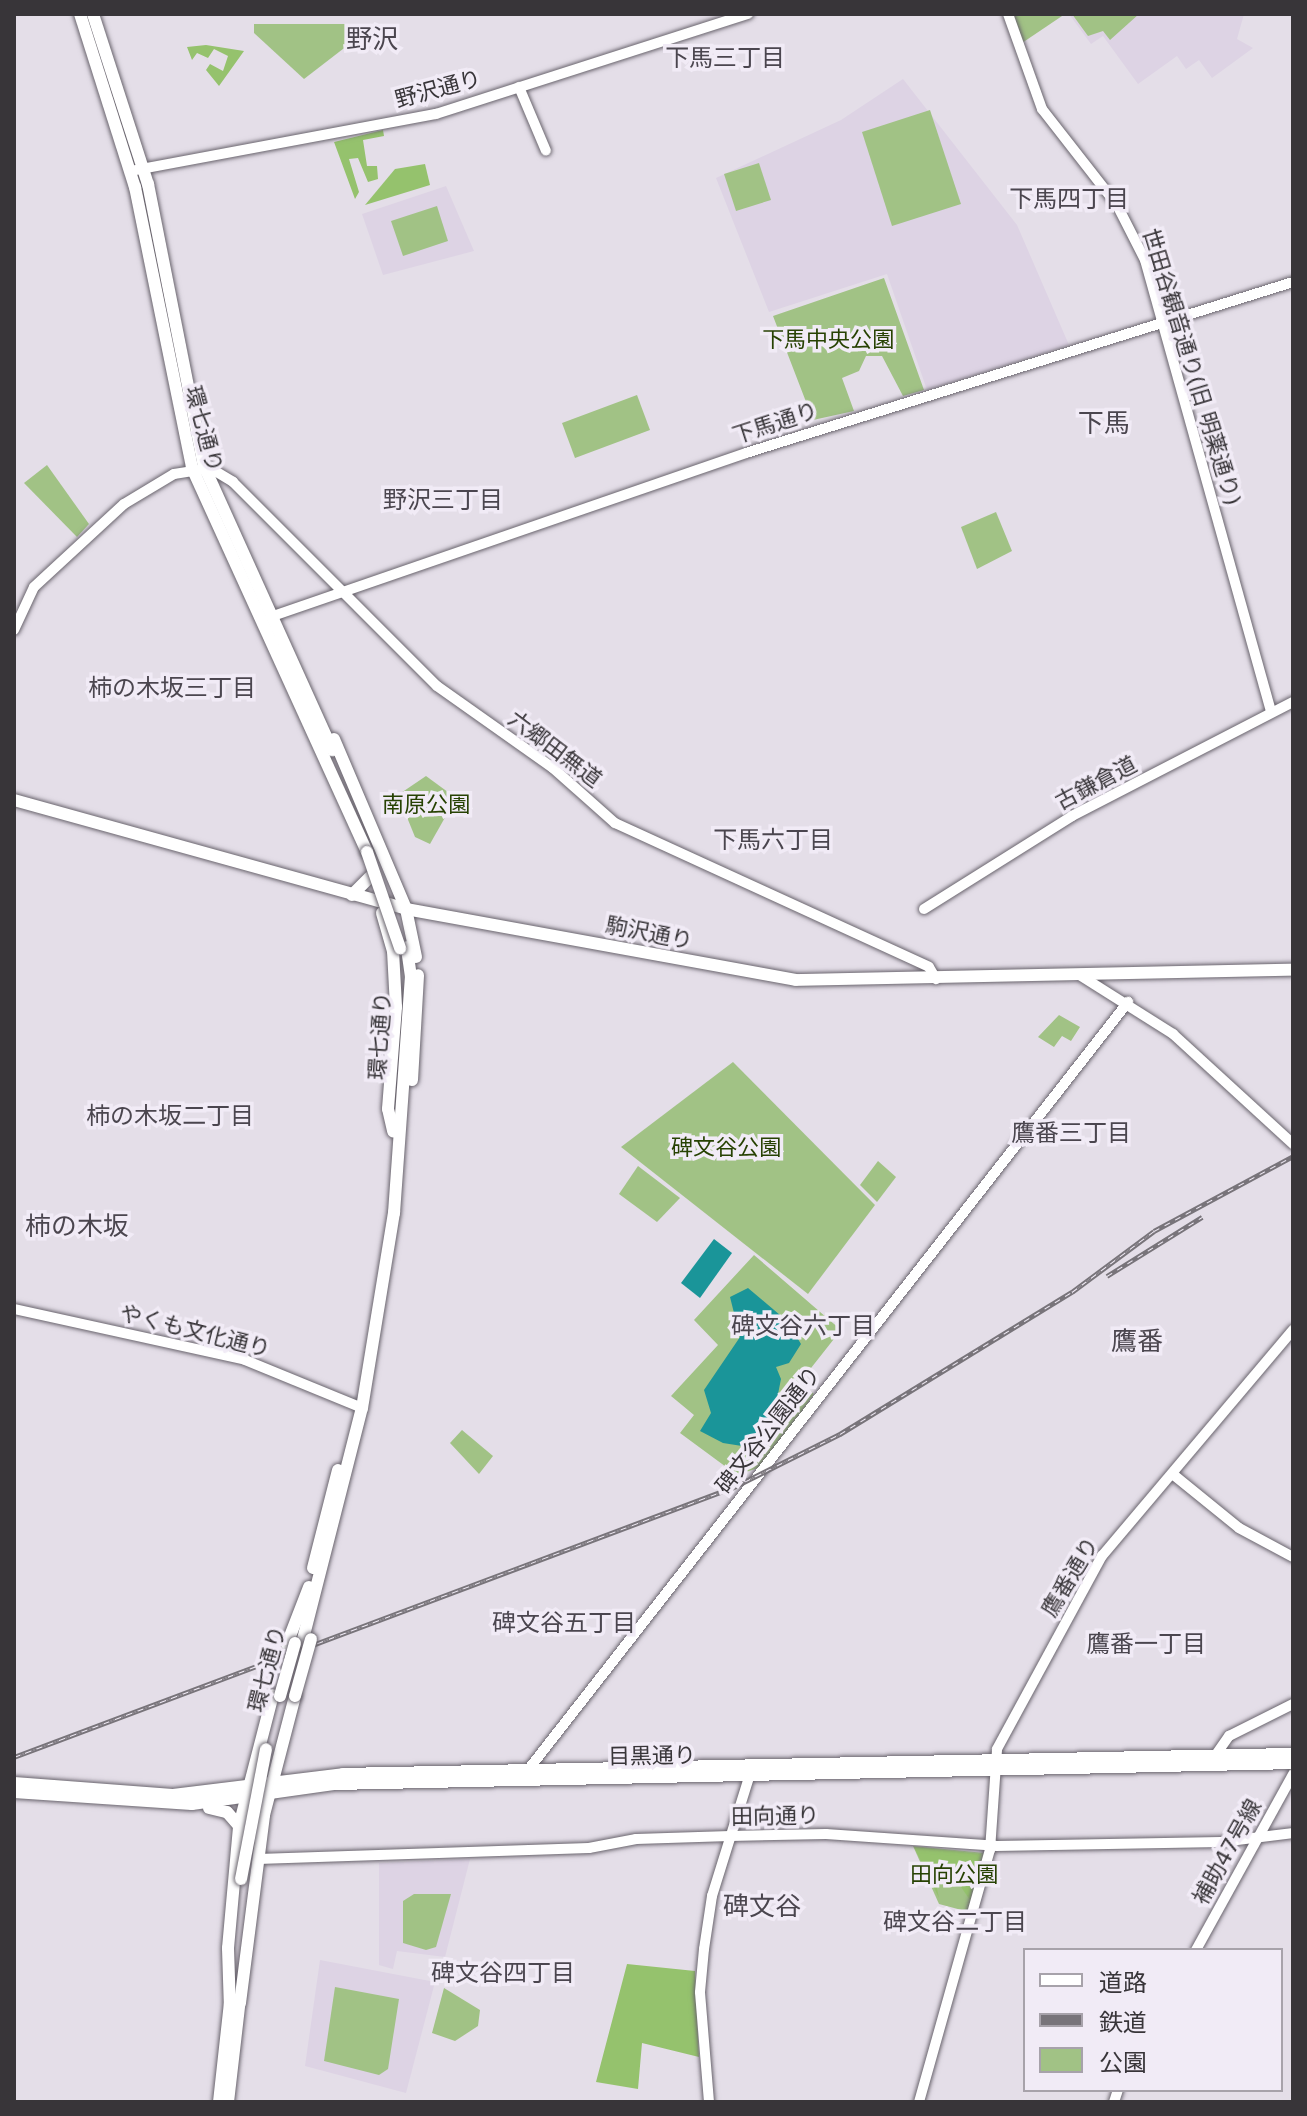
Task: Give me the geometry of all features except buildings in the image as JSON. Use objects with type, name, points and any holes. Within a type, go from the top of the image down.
[{"type":"main road","name":"環七通り","points":[[80,14],[130,172],[198,467],[371,852],[403,948],[398,1128],[358,1405],[284,1696],[245,1879],[228,2102]]},
{"type":"main road","name":"環七通り","points":[[93,14],[144,169],[198,467],[273,616],[317,727]]},
{"type":"main road","points":[[317,727],[336,740],[406,909],[418,1010],[410,1111],[398,1128],[388,1109],[396,1007],[393,951],[317,727]]},
{"type":"main road","name":"駒沢通り","points":[[14,800],[406,909],[796,980],[1293,970]]},
{"type":"main road","points":[[370,877],[383,882],[390,870]]},
{"type":"main road","points":[[352,895],[370,877]]},
{"type":"main road","points":[[235,2006],[228,1948],[239,1826],[246,1794],[284,1696]]},
{"type":"main road","points":[[273,1753],[297,1781]]},
{"type":"main road","points":[[235,2006],[273,1753]]},
{"type":"main road","name":"目黒通り","points":[[270,1789],[334,1784],[751,1772],[1217,1753],[1293,1754]]},
{"type":"main road","name":"目黒通り","points":[[14,1792],[192,1804],[297,1781],[528,1770],[994,1763],[1293,1763]]},
{"type":"main road","name":"目黒通り","points":[[14,1783],[109,1794],[246,1794]]},
{"type":"main road","points":[[192,1804],[221,1809],[239,1826]]},
{"type":"main road","name":"環七通り","points":[[219,2102],[235,2006]]},
{"type":"street","name":"野沢通り","points":[[130,172],[436,114],[748,14]]},
{"type":"street","name":"世田谷観音通り(旧 明薬通り)","points":[[1008,14],[1042,109],[1137,239],[1271,712]]},
{"type":"street","points":[[519,87],[546,151]]},
{"type":"street","name":"下馬通り","points":[[273,616],[746,453],[1293,282]]},
{"type":"street","points":[[14,630],[26,599],[50,572],[137,494],[198,467]]},
{"type":"street","name":"六郷田無道","points":[[198,467],[233,482],[437,686],[553,768],[615,823],[929,967],[936,979]]},
{"type":"street","name":"古鎌倉道","points":[[924,909],[1072,816],[1293,702]]},
{"type":"street","points":[[1081,976],[1128,1002],[1173,1034],[1293,1144]]},
{"type":"street","name":"碑文谷公園通り","points":[[528,1770],[1128,1002]]},
{"type":"street","name":"やくも文化通り","points":[[14,1309],[245,1360],[358,1405]]},
{"type":"street","name":"鷹番通り","points":[[919,2102],[990,1846],[994,1763],[1102,1556],[1175,1476],[1293,1330]]},
{"type":"street","points":[[1175,1476],[1239,1528],[1293,1557]]},
{"type":"street","points":[[1217,1753],[1229,1736],[1293,1704]]},
{"type":"street","points":[[709,2102],[700,1984],[712,1896],[751,1772]]},
{"type":"street","name":"補助47号線","points":[[1197,1948],[1293,1774]]},
{"type":"street","name":"田向通り","points":[[258,1859],[574,1849],[636,1839],[730,1836],[826,1834],[990,1846],[1260,1837],[1293,1833]]},
{"type":"shaded area","points":[[1069,14],[1244,14],[1237,39],[1253,48],[1212,78],[1199,60],[1186,69],[1177,56],[1138,84],[1103,36],[1091,44]]},
{"type":"shaded area","points":[[903,79],[1017,225],[1069,345],[927,390],[887,274],[769,312],[716,178],[841,120]]},
{"type":"shaded area","points":[[446,186],[474,251],[383,275],[362,214]]},
{"type":"shaded area","points":[[470,1859],[445,1957],[397,1951],[393,1969],[379,1965],[379,1863]]},
{"type":"shaded area","points":[[320,1960],[435,1982],[406,2093],[305,2066]]},
{"type":"green space","points":[[1014,14],[1065,14],[1022,43]]},
{"type":"green space","points":[[1072,14],[1139,14],[1110,40],[1103,31],[1088,36]]},
{"type":"green space","points":[[254,24],[354,24],[352,42],[304,79],[254,33]]},
{"type":"green space","points":[[206,45],[244,51],[219,86],[206,70],[210,64],[223,71],[228,56],[214,49],[208,58],[197,53],[192,60],[187,47]]},
{"type":"green space","points":[[930,110],[961,204],[892,226],[862,132]]},
{"type":"green space","points":[[383,130],[384,136],[363,140],[367,166],[377,166],[378,179],[368,182],[358,158],[349,159],[359,192],[355,199],[334,142]]},
{"type":"green space","points":[[759,163],[771,200],[736,211],[724,174]]},
{"type":"green space","points":[[425,164],[430,185],[365,205],[395,169]]},
{"type":"green space","points":[[437,206],[448,241],[403,256],[391,221]]},
{"type":"green space","name":"下馬中央公園","points":[[884,278],[924,390],[903,396],[882,356],[866,356],[859,371],[842,378],[854,411],[813,420],[773,316]]},
{"type":"green space","points":[[637,395],[650,430],[575,458],[562,423]]},
{"type":"green space","points":[[47,465],[89,524],[77,537],[24,483]]},
{"type":"green space","points":[[996,512],[1012,551],[977,569],[961,527]]},
{"type":"green space","name":"南原公園","points":[[426,776],[456,798],[430,844],[415,837],[398,795]]},
{"type":"green space","points":[[1059,1015],[1080,1027],[1071,1041],[1062,1036],[1054,1047],[1038,1037]]},
{"type":"green space","name":"碑文谷公園","points":[[733,1062],[875,1205],[808,1294],[621,1147]]},
{"type":"green space","points":[[878,1161],[896,1177],[877,1202],[860,1185]]},
{"type":"green space","name":"碑文谷公園","points":[[638,1166],[680,1198],[657,1222],[619,1194]]},
{"type":"green space","points":[[754,1255],[841,1330],[800,1382],[814,1394],[764,1466],[737,1475],[680,1433],[694,1415],[671,1396],[718,1345],[694,1320]]},
{"type":"green space","points":[[462,1430],[493,1456],[479,1474],[450,1443]]},
{"type":"green space","name":"田向公園","points":[[913,1846],[985,1853],[969,1912],[939,1904]]},
{"type":"green space","points":[[914,1847],[981,1854],[970,1900],[961,1887],[968,1879],[962,1873],[953,1884],[947,1866],[935,1879],[939,1898]]},
{"type":"green space","points":[[414,1894],[451,1894],[436,1947],[426,1950],[403,1943],[403,1901]]},
{"type":"green space","points":[[627,1964],[695,1971],[699,2057],[642,2043],[638,2089],[596,2082]]},
{"type":"green space","points":[[335,1987],[399,1999],[388,2069],[379,2075],[324,2061]]},
{"type":"green space","points":[[444,1988],[480,2010],[478,2026],[455,2041],[432,2033]]},
{"type":"water","points":[[714,1239],[732,1253],[700,1298],[681,1283]]},
{"type":"water","points":[[748,1288],[787,1321],[801,1344],[789,1363],[776,1367],[781,1379],[768,1444],[761,1449],[723,1443],[700,1431],[711,1413],[704,1390],[740,1337],[730,1297]]},
{"type":"railway","points":[[14,1757],[734,1487],[840,1434],[1072,1292],[1154,1231],[1293,1156]]},
{"type":"railway","points":[[1107,1276],[1202,1217]]},
{"type":"district","name":"野沢","points":[[372,40]]},
{"type":"district","name":"下馬三丁目","points":[[725,59]]},
{"type":"district","name":"下馬四丁目","points":[[1069,200]]},
{"type":"district","name":"下馬","points":[[1104,424]]},
{"type":"district","name":"野沢三丁目","points":[[443,501]]},
{"type":"district","name":"柿の木坂三丁目","points":[[172,689]]},
{"type":"district","name":"下馬六丁目","points":[[773,841]]},
{"type":"district","name":"柿の木坂二丁目","points":[[170,1117]]},
{"type":"district","name":"鷹番三丁目","points":[[1071,1134]]},
{"type":"district","name":"柿の木坂","points":[[77,1227]]},
{"type":"district","name":"碑文谷六丁目","points":[[803,1327]]},
{"type":"district","name":"鷹番","points":[[1137,1342]]},
{"type":"district","name":"碑文谷五丁目","points":[[564,1624]]},
{"type":"district","name":"鷹番一丁目","points":[[1146,1645]]},
{"type":"district","name":"碑文谷","points":[[762,1907]]},
{"type":"district","name":"碑文谷二丁目","points":[[955,1923]]},
{"type":"district","name":"碑文谷四丁目","points":[[503,1974]]}]
